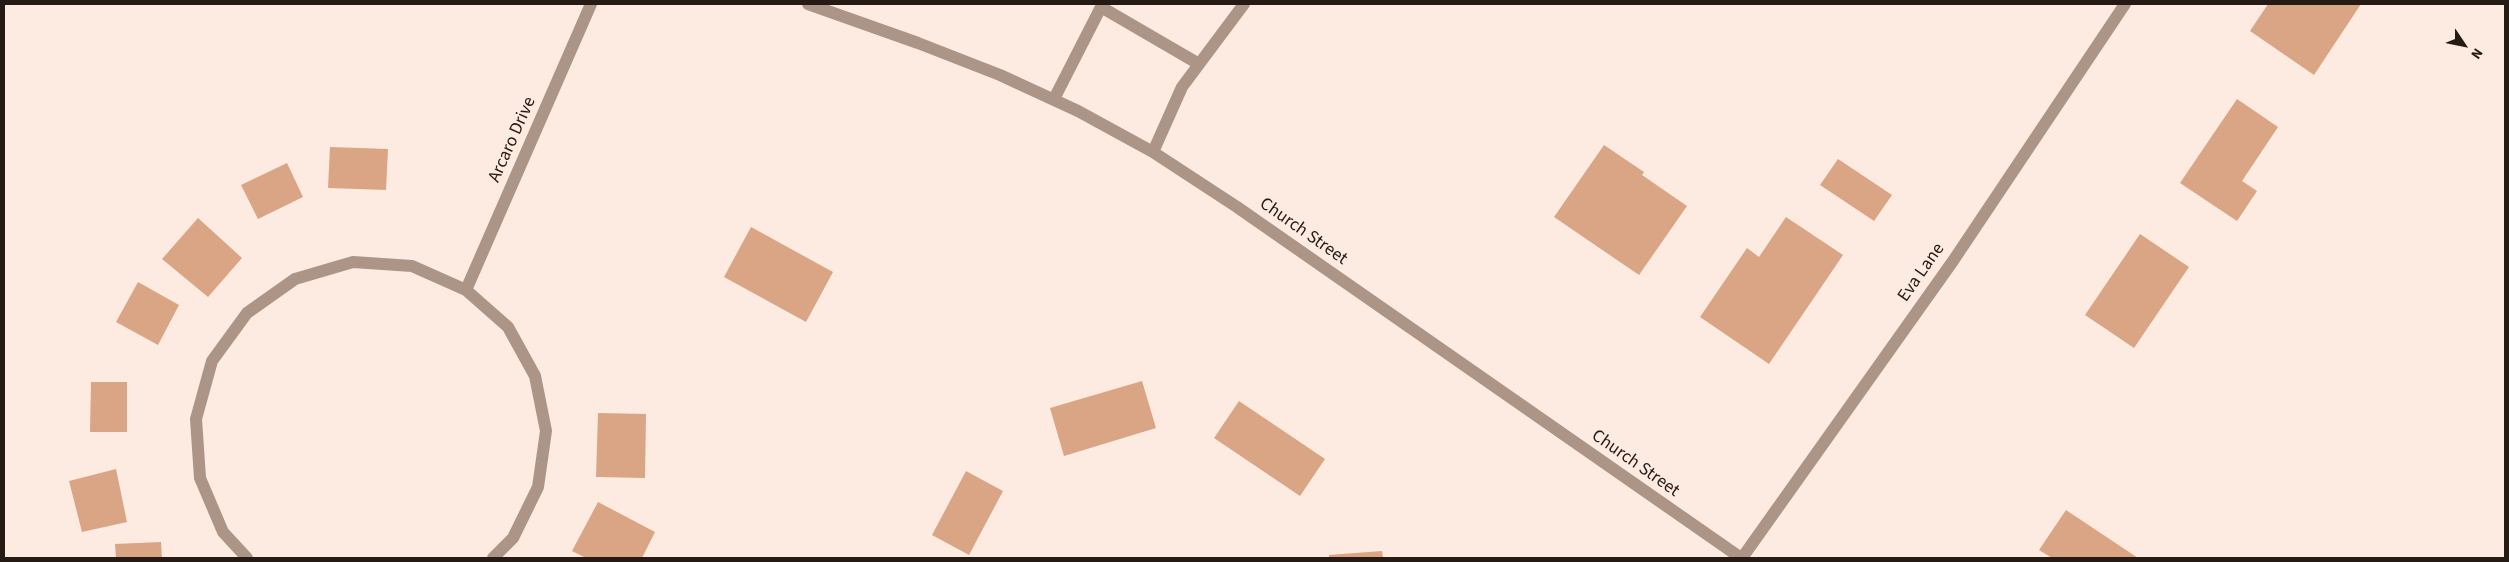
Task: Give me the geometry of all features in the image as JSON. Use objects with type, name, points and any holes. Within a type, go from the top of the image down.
[{"type":"street","name":"Arcaro Drive","points":[[466,290],[591,4]]},
{"type":"street","name":"Church Street","points":[[808,4],[918,42],[1054,99],[1153,152],[1237,207],[1741,558]]},
{"type":"street","points":[[1153,152],[1182,87],[1244,4]]},
{"type":"street","name":"Eva Lane","points":[[1741,558],[1953,261],[2125,4]]},
{"type":"street","points":[[1054,99],[1102,5],[1198,64]]},
{"type":"street","points":[[247,558],[223,532],[200,478],[196,418],[212,361],[247,313],[295,279],[353,262],[412,266],[466,290],[508,327],[535,376],[546,432],[538,487],[513,538],[493,558]]},
{"type":"building","points":[[2268,4],[2361,4],[2314,75],[2250,31]]},
{"type":"building","points":[[2237,99],[2278,127],[2242,181],[2257,191],[2237,221],[2180,183]]},
{"type":"building","points":[[1604,145],[1644,172],[1642,175],[1687,206],[1639,275],[1554,217]]},
{"type":"building","points":[[330,147],[388,149],[386,190],[328,188]]},
{"type":"building","points":[[1838,159],[1892,195],[1874,221],[1820,185]]},
{"type":"building","points":[[287,163],[303,197],[258,219],[241,185]]},
{"type":"building","points":[[1786,217],[1843,255],[1769,364],[1700,317],[1747,248],[1759,257]]},
{"type":"building","points":[[198,218],[242,258],[208,297],[162,259]]},
{"type":"building","points":[[751,227],[833,272],[806,322],[724,277]]},
{"type":"building","points":[[2140,234],[2189,267],[2134,348],[2085,315]]},
{"type":"building","points":[[138,282],[179,305],[158,345],[116,322]]},
{"type":"building","points":[[1142,381],[1156,428],[1064,456],[1050,408]]},
{"type":"building","points":[[91,382],[127,382],[127,432],[90,432]]},
{"type":"building","points":[[1239,401],[1325,459],[1300,496],[1214,438]]},
{"type":"building","points":[[598,413],[646,414],[645,478],[596,477]]},
{"type":"building","points":[[116,469],[127,522],[82,532],[69,481]]},
{"type":"building","points":[[966,471],[1003,491],[969,555],[932,535]]},
{"type":"building","points":[[598,502],[655,532],[642,558],[586,558],[572,551]]},
{"type":"building","points":[[2066,510],[2138,558],[2052,558],[2039,550]]},
{"type":"building","points":[[161,542],[162,558],[116,558],[115,544]]},
{"type":"building","points":[[1382,551],[1383,558],[1329,558],[1329,555]]}]
